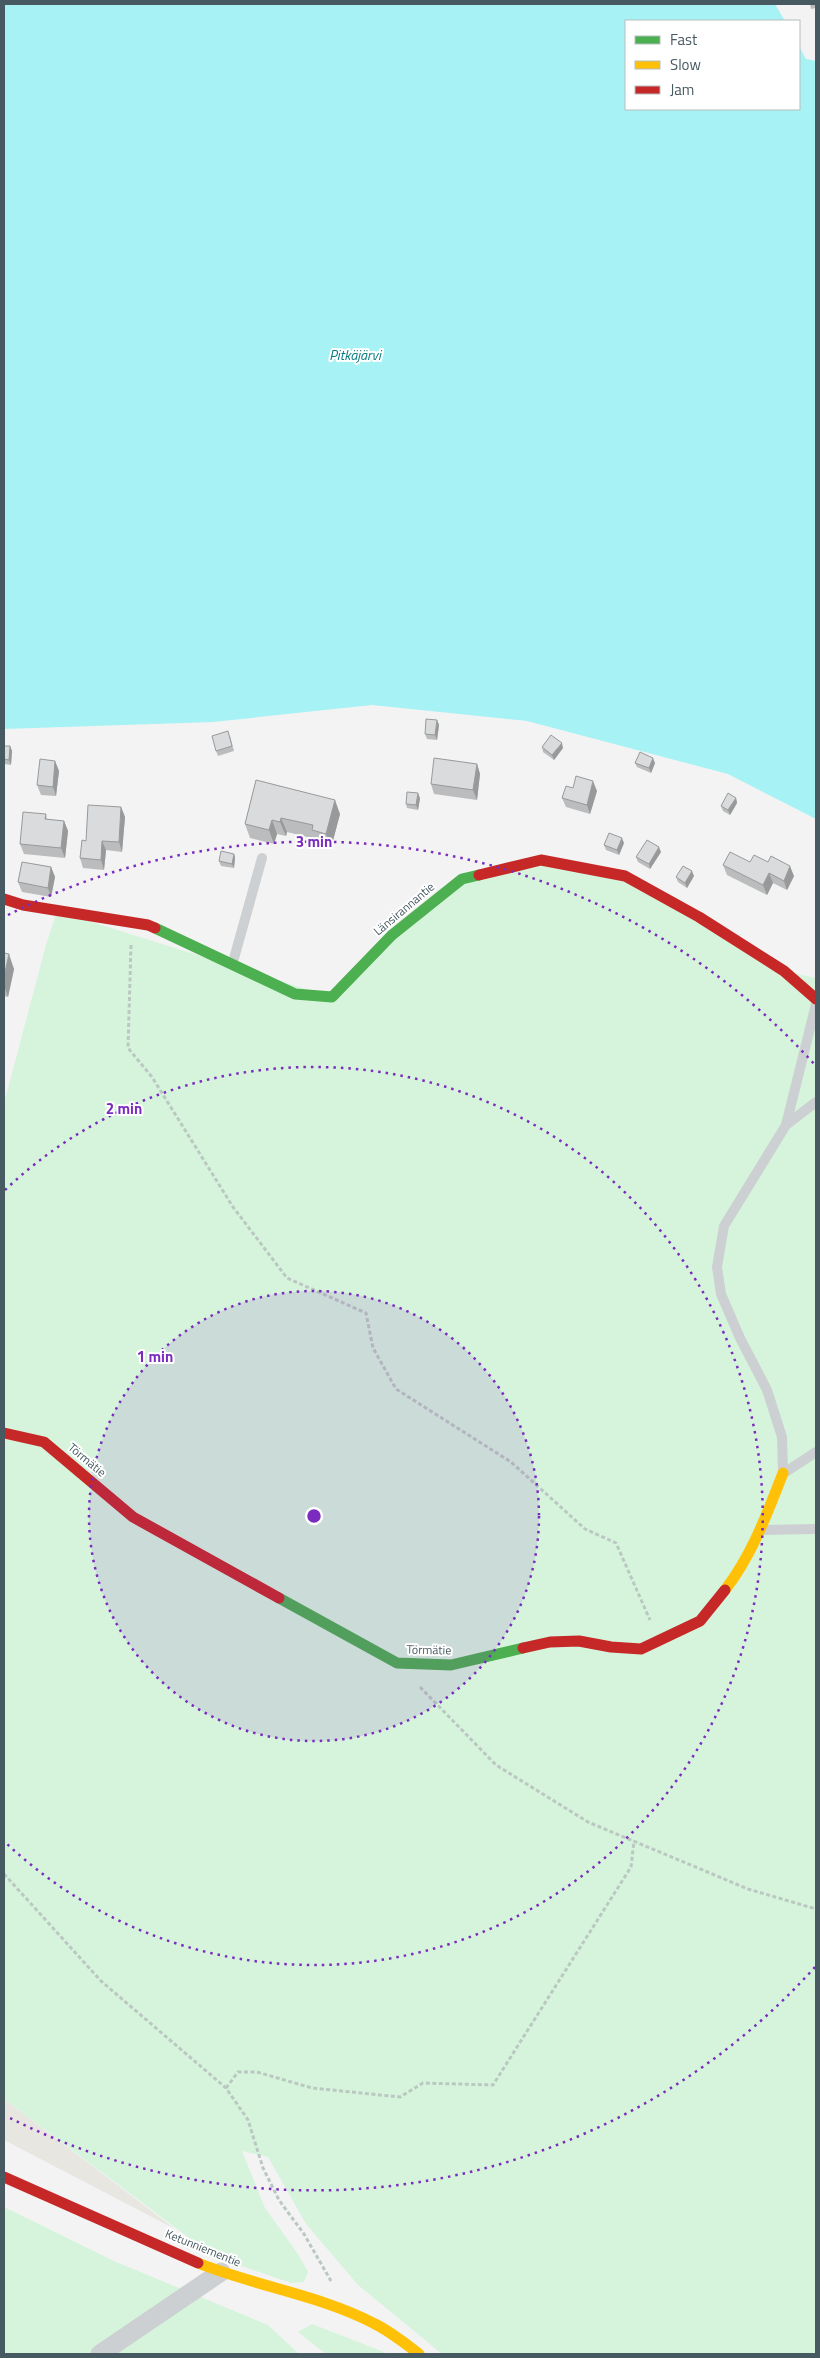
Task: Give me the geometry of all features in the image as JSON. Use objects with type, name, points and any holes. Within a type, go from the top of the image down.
[{"type":"street","name":"Länsirannantie","points":[[4,899],[23,905],[148,925],[233,963],[295,994],[332,997],[392,935],[462,879],[540,860],[625,876],[699,917],[784,970],[816,998]]},
{"type":"street","name":"Törmätie","points":[[4,1433],[44,1442],[133,1516],[397,1663],[451,1665],[550,1642],[579,1641],[611,1647],[641,1649],[700,1622],[736,1576],[761,1530],[783,1473]]},
{"type":"street","name":"Ketunniementie","points":[[4,2177],[221,2272],[348,2310],[404,2340],[418,2354]]},
{"type":"street","points":[[100,2354],[221,2272]]},
{"type":"lane","points":[[233,963],[262,858]]},
{"type":"lane","points":[[783,1473],[782,1437],[767,1390],[740,1338],[721,1294],[717,1267],[724,1226],[786,1125],[816,1004]]},
{"type":"lane","points":[[786,1125],[816,1102]]},
{"type":"lane","points":[[783,1473],[816,1452]]},
{"type":"lane","points":[[761,1530],[816,1529]]},
{"type":"path","points":[[132,922],[128,1048],[152,1078],[233,1208],[287,1278],[366,1313],[373,1348],[396,1389],[511,1462],[585,1529],[616,1543],[660,1640]]},
{"type":"path","points":[[397,1663],[496,1765],[588,1822],[748,1889],[816,1909]]},
{"type":"path","points":[[226,2088],[238,2072],[257,2072],[312,2088],[400,2097],[423,2083],[493,2085],[631,1866],[634,1841]]},
{"type":"path","points":[[4,1874],[101,1981],[226,2088],[248,2120],[263,2168],[279,2200],[304,2234],[333,2285]]},
{"type":"shaded area","points":[[4,2099],[175,2229],[4,2140]]},
{"type":"green space","points":[[541,860],[625,876],[784,971],[816,978],[816,2354],[442,2354],[358,2285],[306,2224],[268,2157],[242,2151],[265,2208],[298,2254],[308,2272],[304,2282],[291,2283],[213,2256],[4,2099],[4,1103],[46,945],[57,911],[331,997],[462,879]]},
{"type":"green space","points":[[4,2207],[114,2261],[268,2325],[299,2354],[4,2354]]},
{"type":"green space","points":[[312,2324],[386,2354],[326,2354],[298,2332]]},
{"type":"water","name":"Pitkäjärvi","points":[[4,4],[775,4],[784,20],[625,20],[625,110],[800,110],[800,48],[806,59],[816,61],[816,819],[728,774],[527,721],[372,705],[213,722],[4,729]]},
{"type":"building","points":[[426,719],[437,720],[435,735],[425,734]]},
{"type":"building","points":[[228,731],[232,746],[216,751],[212,736]]},
{"type":"building","points":[[551,735],[562,743],[552,755],[542,747]]},
{"type":"building","points":[[4,746],[10,746],[9,760],[4,759]]},
{"type":"building","points":[[640,752],[653,758],[649,768],[635,763]]},
{"type":"building","points":[[434,758],[477,764],[473,790],[431,784]]},
{"type":"building","points":[[40,759],[55,761],[53,787],[37,785]]},
{"type":"building","points":[[576,776],[593,781],[587,805],[562,798],[566,786],[573,788]]},
{"type":"building","points":[[256,780],[335,800],[326,834],[312,830],[313,825],[281,818],[280,822],[272,820],[269,830],[245,824]]},
{"type":"building","points":[[407,792],[418,793],[416,805],[406,804]]},
{"type":"building","points":[[728,793],[736,798],[728,810],[721,806]]},
{"type":"building","points":[[88,805],[121,807],[119,842],[102,841],[101,860],[80,858],[82,840],[86,841]]},
{"type":"building","points":[[23,812],[46,814],[45,819],[64,821],[61,848],[20,844]]},
{"type":"building","points":[[609,833],[622,838],[617,850],[604,845]]},
{"type":"building","points":[[647,840],[659,847],[649,864],[636,857]]},
{"type":"building","points":[[221,851],[234,854],[232,864],[219,861]]},
{"type":"building","points":[[730,852],[750,862],[754,855],[768,862],[771,856],[790,866],[784,881],[769,873],[763,885],[723,865]]},
{"type":"building","points":[[22,862],[51,867],[48,888],[18,882]]},
{"type":"building","points":[[683,866],[692,871],[685,883],[676,877]]},
{"type":"building","points":[[4,953],[9,954],[4,977]]},
{"type":"traffic: fast","points":[[155,928],[295,994],[332,997],[392,935],[462,879],[479,875]]},
{"type":"traffic: fast","points":[[279,1598],[397,1663],[451,1665],[523,1648]]},
{"type":"traffic: slow","points":[[725,1590],[735,1577],[751,1548],[783,1473]]},
{"type":"traffic: slow","points":[[198,2263],[311,2298],[355,2314],[387,2331],[419,2354]]},
{"type":"traffic: jam","points":[[479,875],[541,860],[625,876],[699,917],[784,971],[816,999]]},
{"type":"traffic: jam","points":[[4,899],[23,905],[148,925],[155,928]]},
{"type":"traffic: jam","points":[[4,1433],[44,1442],[133,1517],[279,1598]]},
{"type":"traffic: jam","points":[[523,1648],[550,1642],[579,1641],[611,1647],[641,1649],[700,1621],[725,1590]]},
{"type":"traffic: jam","points":[[4,2177],[198,2263]]}]
